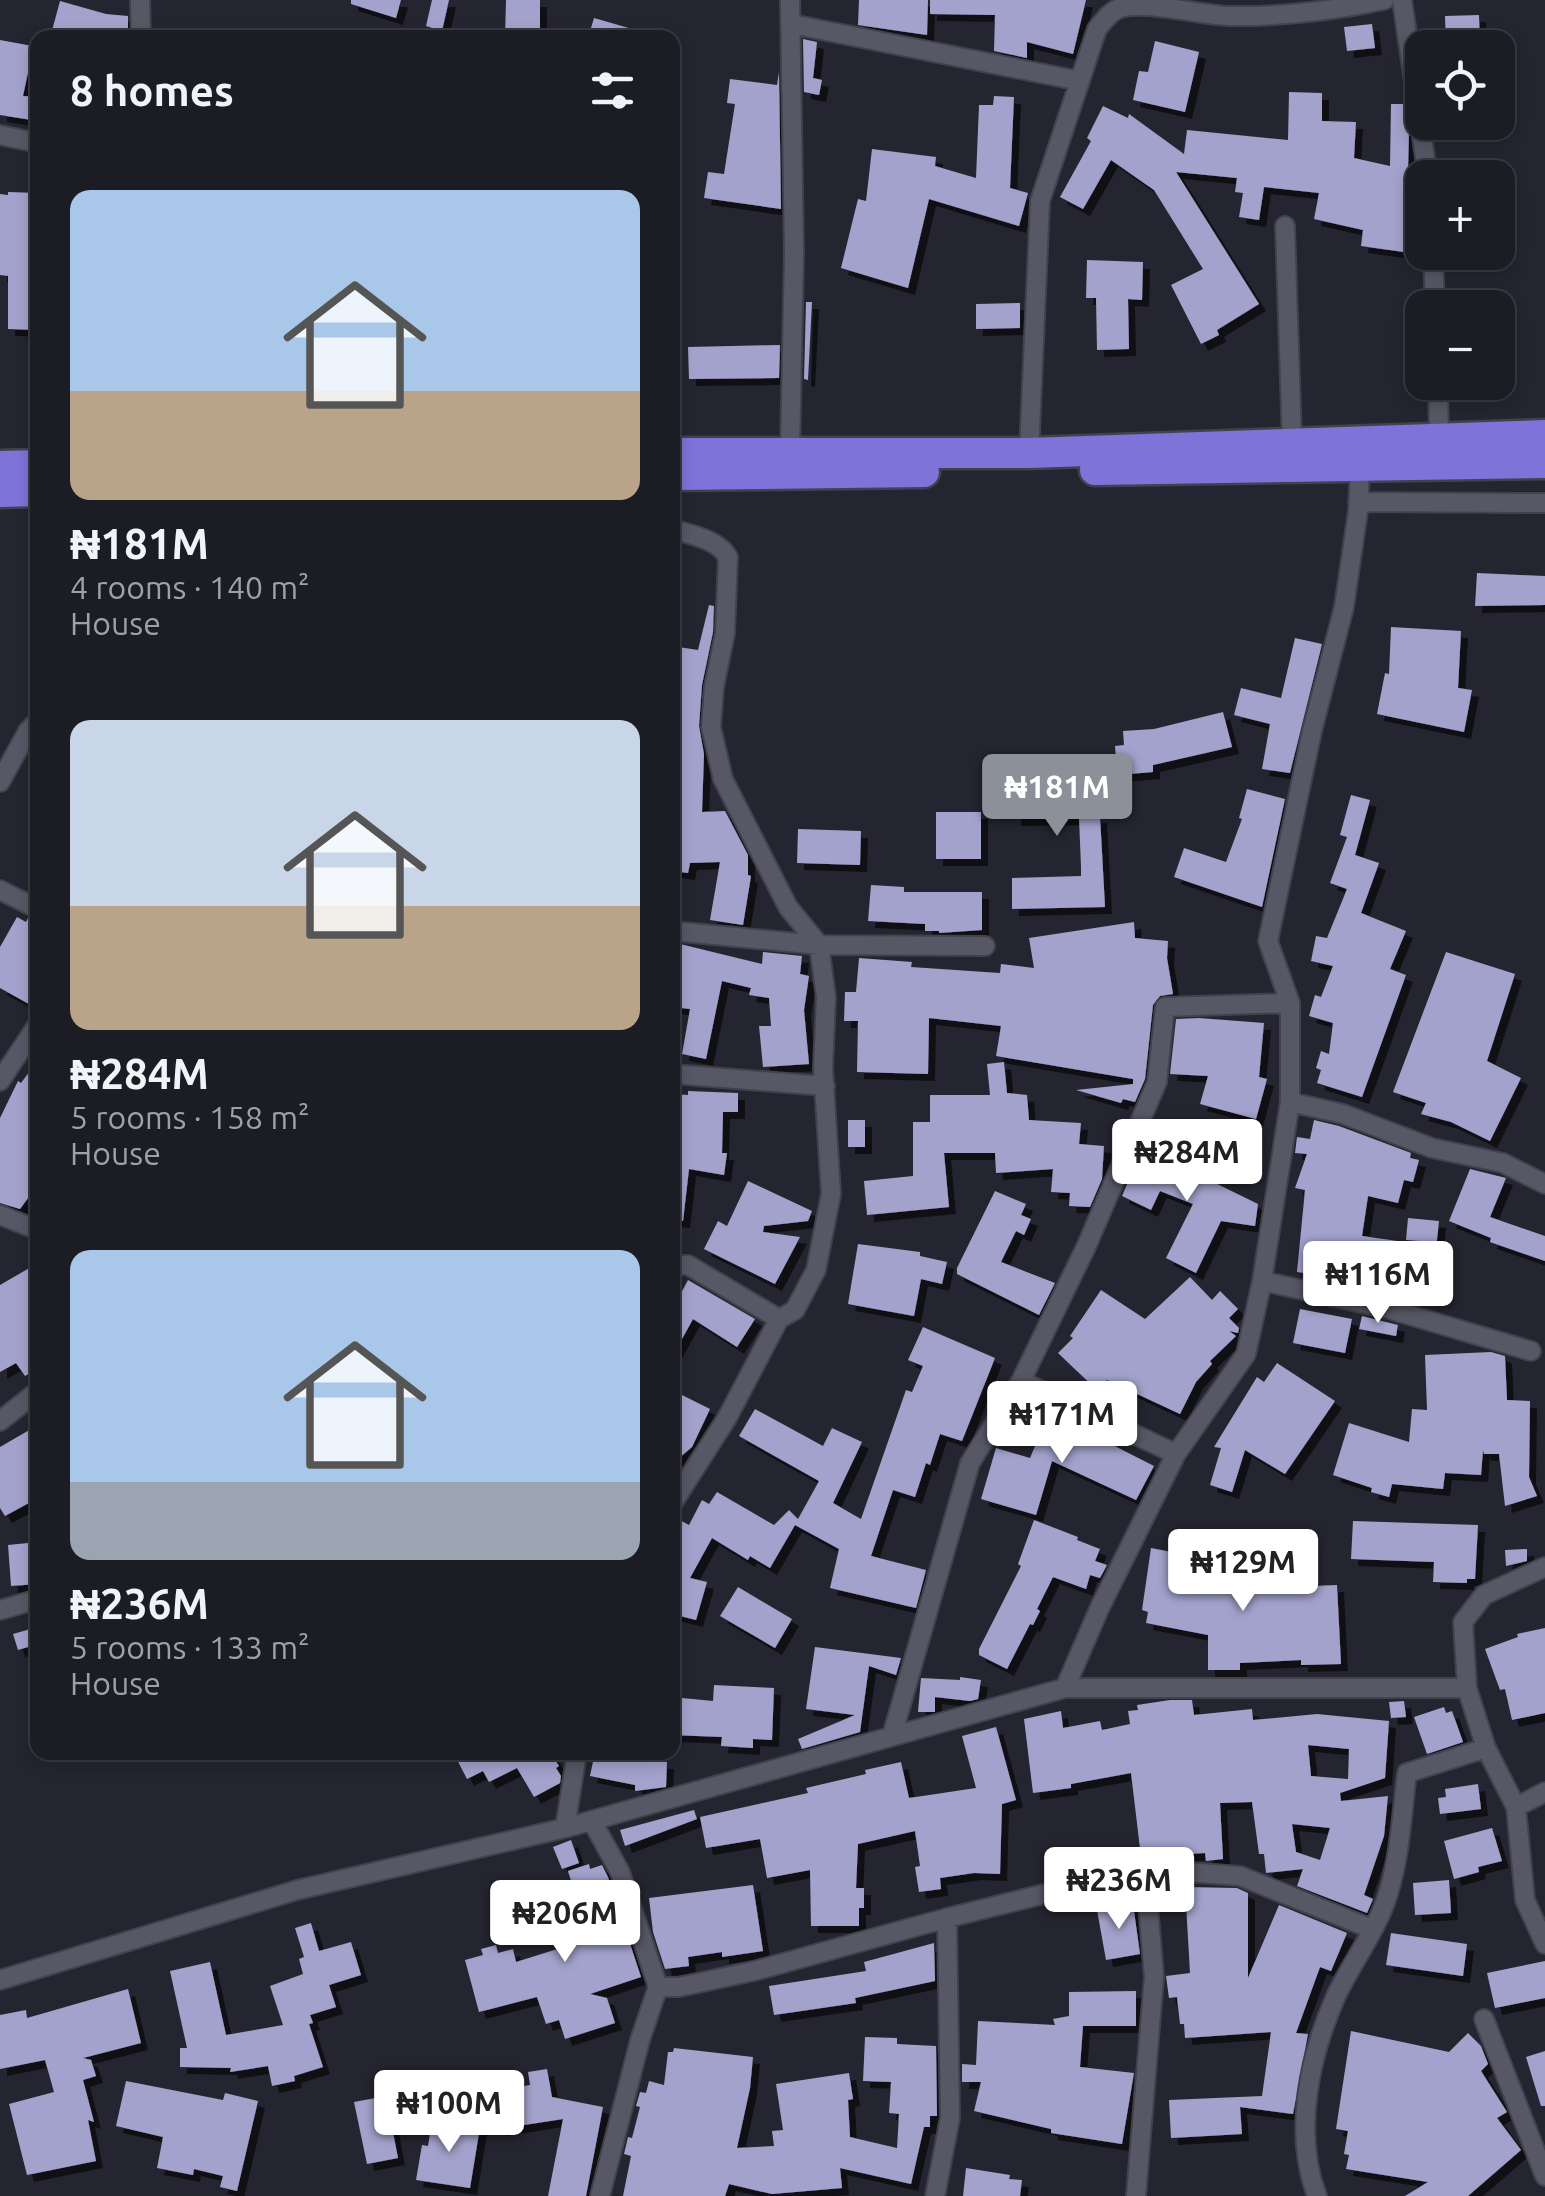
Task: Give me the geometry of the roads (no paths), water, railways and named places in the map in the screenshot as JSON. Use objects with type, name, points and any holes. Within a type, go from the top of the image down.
[{"type":"highway","points":[[680,453],[1028,453],[1545,435]]},
{"type":"highway","points":[[680,475],[1545,464]]},
{"type":"highway","points":[[0,466],[30,465]]},
{"type":"highway","points":[[0,492],[30,492]]},
{"type":"street","points":[[140,0],[141,30]]},
{"type":"street","points":[[790,0],[794,254],[790,451]]},
{"type":"street","points":[[1028,453],[1038,217],[1080,81],[1107,16],[1118,8],[1134,6],[1317,14],[1384,0]]},
{"type":"street","points":[[1402,0],[1425,160]]},
{"type":"street","points":[[790,24],[1080,81]]},
{"type":"street","points":[[0,135],[30,141]]},
{"type":"street","points":[[1285,226],[1292,442]]},
{"type":"street","points":[[1438,400],[1439,438]]},
{"type":"street","points":[[1065,1688],[1100,1607],[1176,1454],[1246,1354],[1262,1281],[1290,1102],[1290,1003],[1268,942],[1312,731],[1344,608],[1360,467]]},
{"type":"street","points":[[1358,502],[1545,504]]},
{"type":"street","points":[[680,532],[714,543],[728,557],[725,633],[714,687],[712,727],[723,779],[788,908],[818,945],[826,998],[825,1086],[831,1194],[816,1270],[795,1310],[779,1319],[726,1418],[680,1491]]},
{"type":"street","points":[[0,782],[30,729]]},
{"type":"street","points":[[0,890],[30,905]]},
{"type":"street","points":[[680,933],[818,945],[984,946]]},
{"type":"street","points":[[892,1736],[970,1462],[1021,1380],[1086,1247],[1157,1082],[1165,1007],[1290,1003]]},
{"type":"street","points":[[0,1081],[30,1036]]},
{"type":"street","points":[[680,1075],[825,1086]]},
{"type":"street","points":[[1290,1102],[1343,1114],[1432,1148],[1503,1163],[1545,1184]]},
{"type":"street","points":[[0,1215],[30,1227]]},
{"type":"street","points":[[680,1264],[688,1264],[779,1319]]},
{"type":"street","points":[[1262,1281],[1389,1309],[1531,1351]]},
{"type":"street","points":[[1021,1380],[1176,1454]]},
{"type":"street","points":[[0,1420],[30,1397]]},
{"type":"street","points":[[1545,1567],[1484,1595],[1463,1622],[1467,1688],[1486,1748],[1516,1806],[1525,1900],[1545,1944]]},
{"type":"street","points":[[0,1610],[30,1601]]},
{"type":"street","points":[[0,1980],[298,1890],[566,1828],[1065,1688],[1467,1688]]},
{"type":"street","points":[[1318,2196],[1304,2139],[1318,2044],[1337,1994],[1388,1895],[1407,1774],[1486,1748]]},
{"type":"street","points":[[566,1828],[577,1760]]},
{"type":"street","points":[[1516,1806],[1545,1792]]},
{"type":"street","points":[[592,1821],[620,1872],[658,1987],[640,2040],[600,2196]]},
{"type":"street","points":[[658,1987],[679,1987],[754,1972],[947,1918],[1145,1869],[1240,1876],[1372,1929]]},
{"type":"street","points":[[1136,2196],[1154,1977],[1145,1869]]},
{"type":"street","points":[[935,2196],[950,2118],[947,1918]]},
{"type":"street","points":[[1484,2019],[1545,2176]]}]
